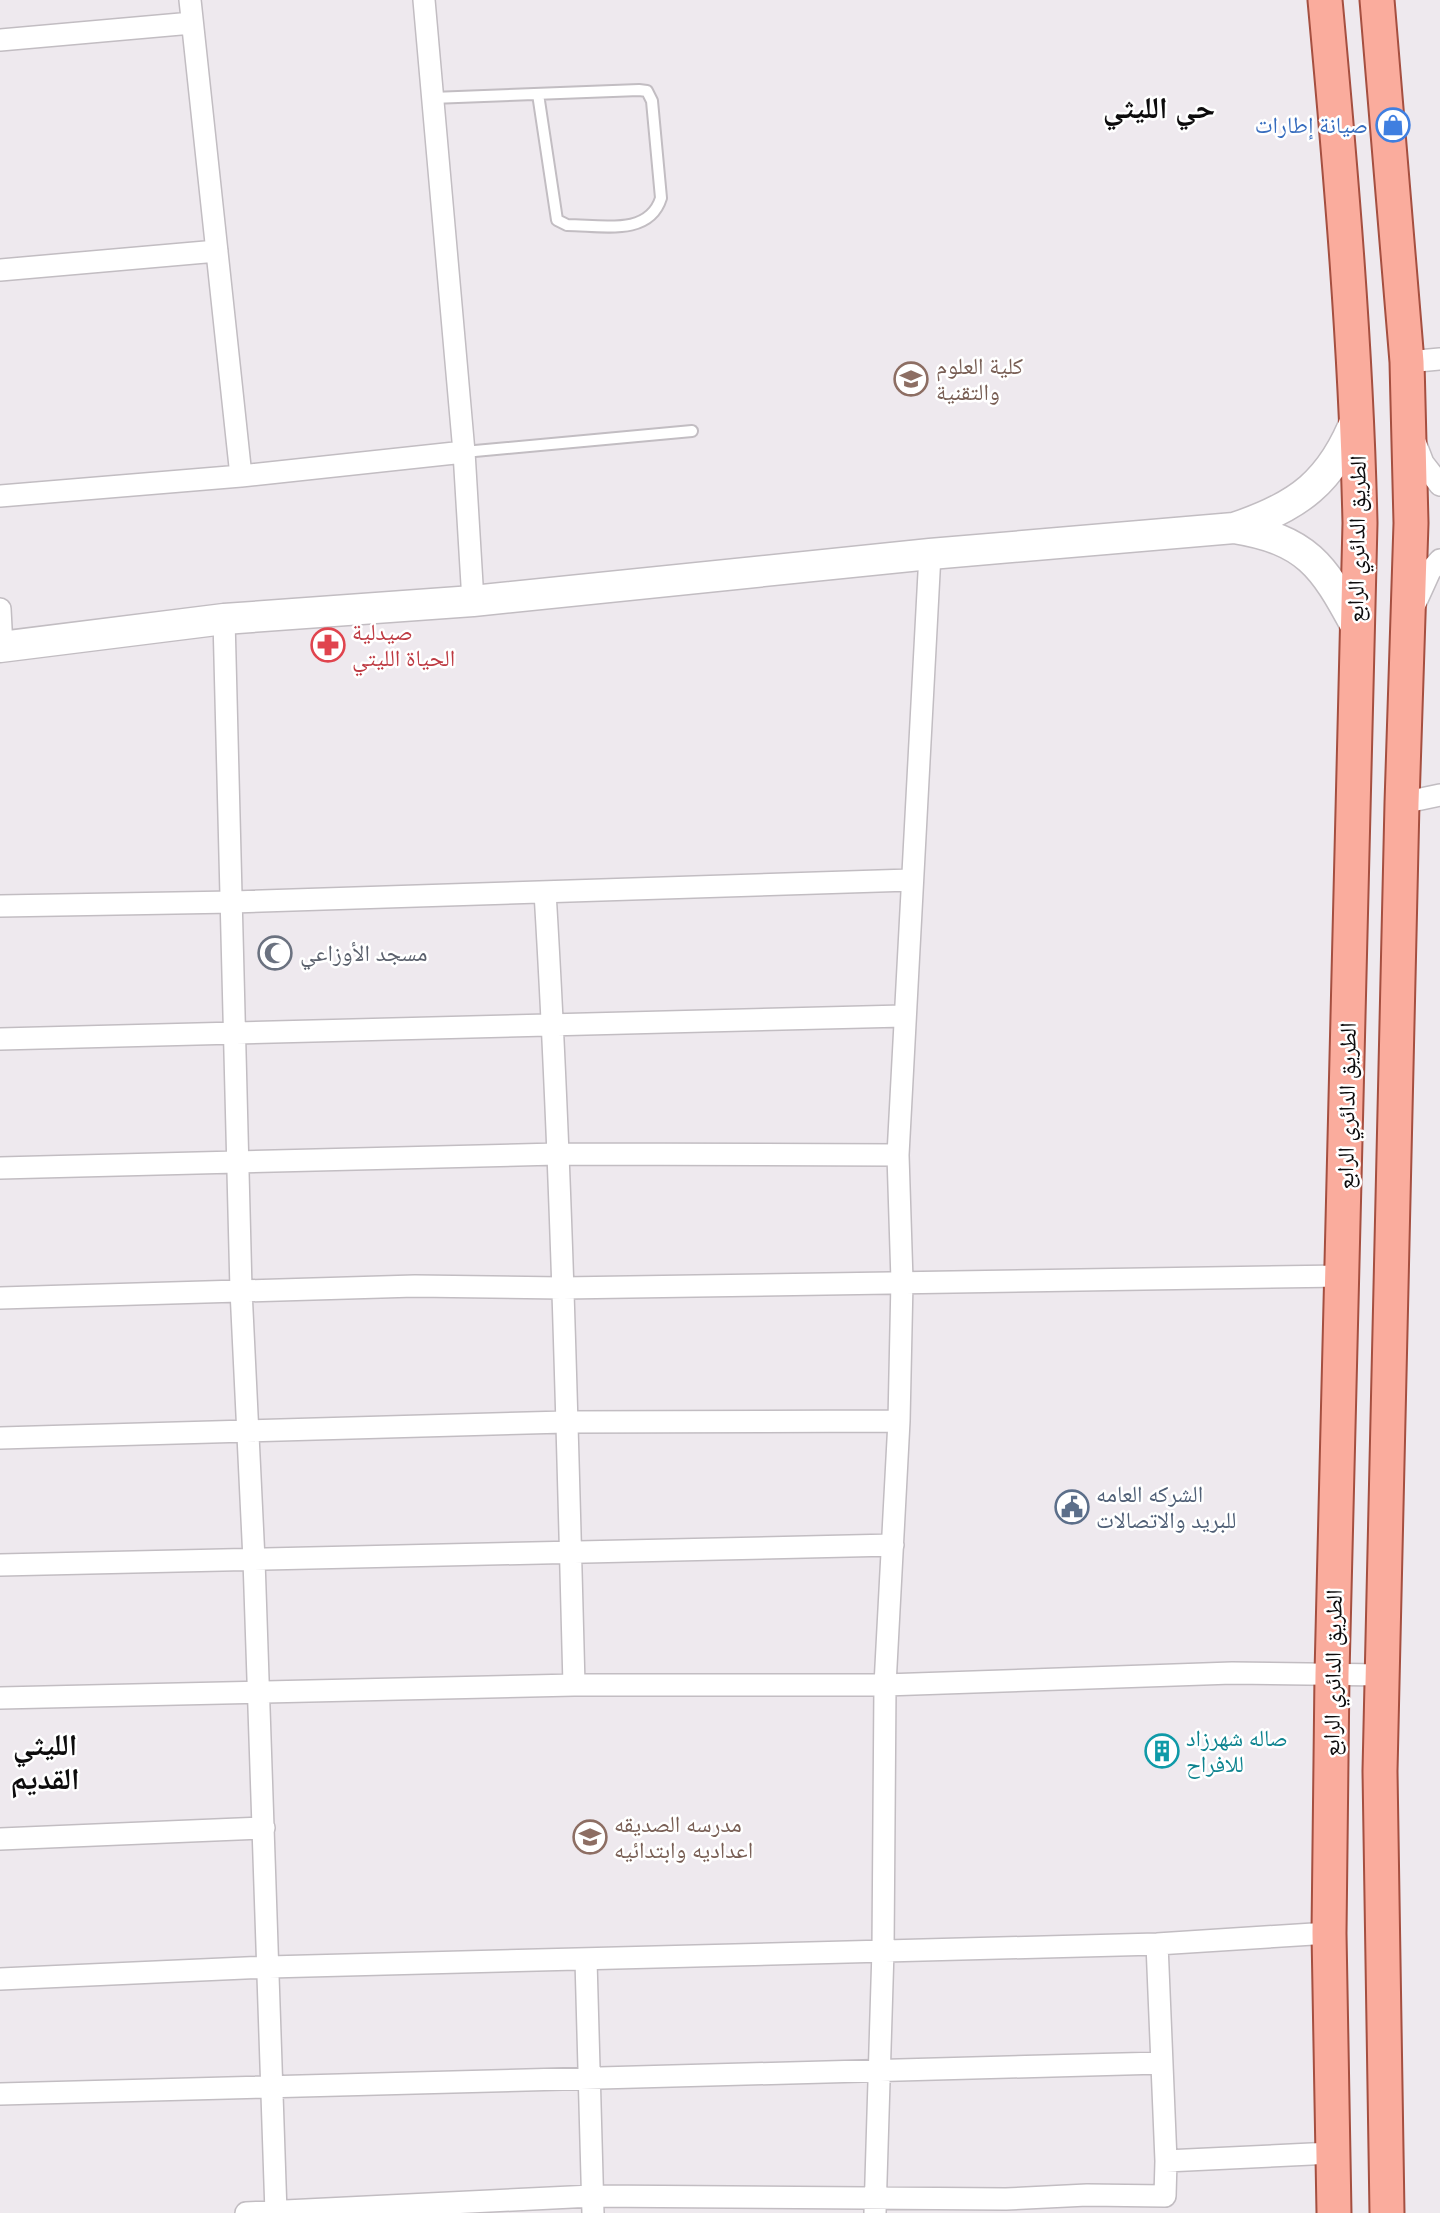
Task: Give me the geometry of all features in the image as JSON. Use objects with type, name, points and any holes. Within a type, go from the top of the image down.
[{"type":"main road","name":"الطريق الدائري الرابع","points":[[1325,0],[1345,216],[1358,415],[1360,523],[1332,1674],[1329,1933],[1334,2213]]},
{"type":"main road","points":[[1377,0],[1411,430],[1380,1771],[1387,2213]]},
{"type":"street","points":[[190,0],[240,476]]},
{"type":"street","points":[[424,0],[464,452],[473,601]]},
{"type":"street","points":[[0,40],[192,23]]},
{"type":"street","points":[[0,270],[217,251]]},
{"type":"street","points":[[1407,362],[1440,359]]},
{"type":"street","points":[[0,609],[1,647],[224,619],[473,601],[930,554],[1234,528],[1271,516],[1312,489],[1337,459],[1358,415]]},
{"type":"street","points":[[1411,430],[1423,463],[1440,485]]},
{"type":"street","points":[[0,496],[240,476],[464,452]]},
{"type":"street","points":[[1234,528],[1265,533],[1289,543],[1311,558],[1330,578],[1356,626]]},
{"type":"street","points":[[875,2205],[883,1950],[885,1685],[899,1421],[902,1281],[898,1155],[910,880],[930,554]]},
{"type":"street","points":[[1407,626],[1418,595],[1440,560]]},
{"type":"street","points":[[224,619],[241,1290],[254,1560],[276,2213]]},
{"type":"street","points":[[1402,803],[1440,795]]},
{"type":"street","points":[[0,906],[233,902],[910,880]]},
{"type":"street","points":[[545,891],[553,1025],[565,1422],[572,1554],[574,1685]]},
{"type":"street","points":[[0,1039],[903,1016]]},
{"type":"street","points":[[0,1168],[557,1154],[898,1155]]},
{"type":"street","points":[[0,1298],[415,1286],[562,1288],[1343,1276]]},
{"type":"street","points":[[0,1438],[565,1422],[899,1421]]},
{"type":"street","points":[[0,1565],[893,1545]]},
{"type":"street","points":[[0,1698],[258,1695],[574,1685],[885,1685],[1231,1673],[1382,1675]]},
{"type":"street","points":[[0,1839],[264,1828]]},
{"type":"street","points":[[0,1979],[268,1967],[1157,1944],[1329,1933]]},
{"type":"street","points":[[246,2213],[592,2204],[1006,2206],[1087,2195],[1166,2205],[1157,1944]]},
{"type":"street","points":[[586,1960],[592,2204]]},
{"type":"street","points":[[0,2094],[1161,2063]]},
{"type":"street","points":[[1166,2161],[1332,2153]]},
{"type":"lane","points":[[432,98],[538,94],[647,91],[652,101],[661,198],[657,211],[636,226],[567,225],[557,220],[538,94]]},
{"type":"lane","points":[[464,452],[692,431]]},
{"type":"place","name":"صيانة إطارات","points":[[1393,125]]},
{"type":"place","name":"كلية العلوم والتقنية","points":[[911,379]]},
{"type":"place","name":"صيدلية الحياة الليتي","points":[[328,645]]},
{"type":"place","name":"مسجد الأوزاعي","points":[[275,953]]},
{"type":"place","name":"الشركه العامه للبريد والاتصالات","points":[[1072,1507]]},
{"type":"place","name":"صاله شهرزاد للافراح","points":[[1162,1751]]},
{"type":"place","name":"مدرسه الصديقه اعداديه وابتدائيه","points":[[590,1837]]},
{"type":"district","name":"حي الليثي","points":[[1159,107]]},
{"type":"district","name":"الليثي القديم","points":[[45,1761]]}]
